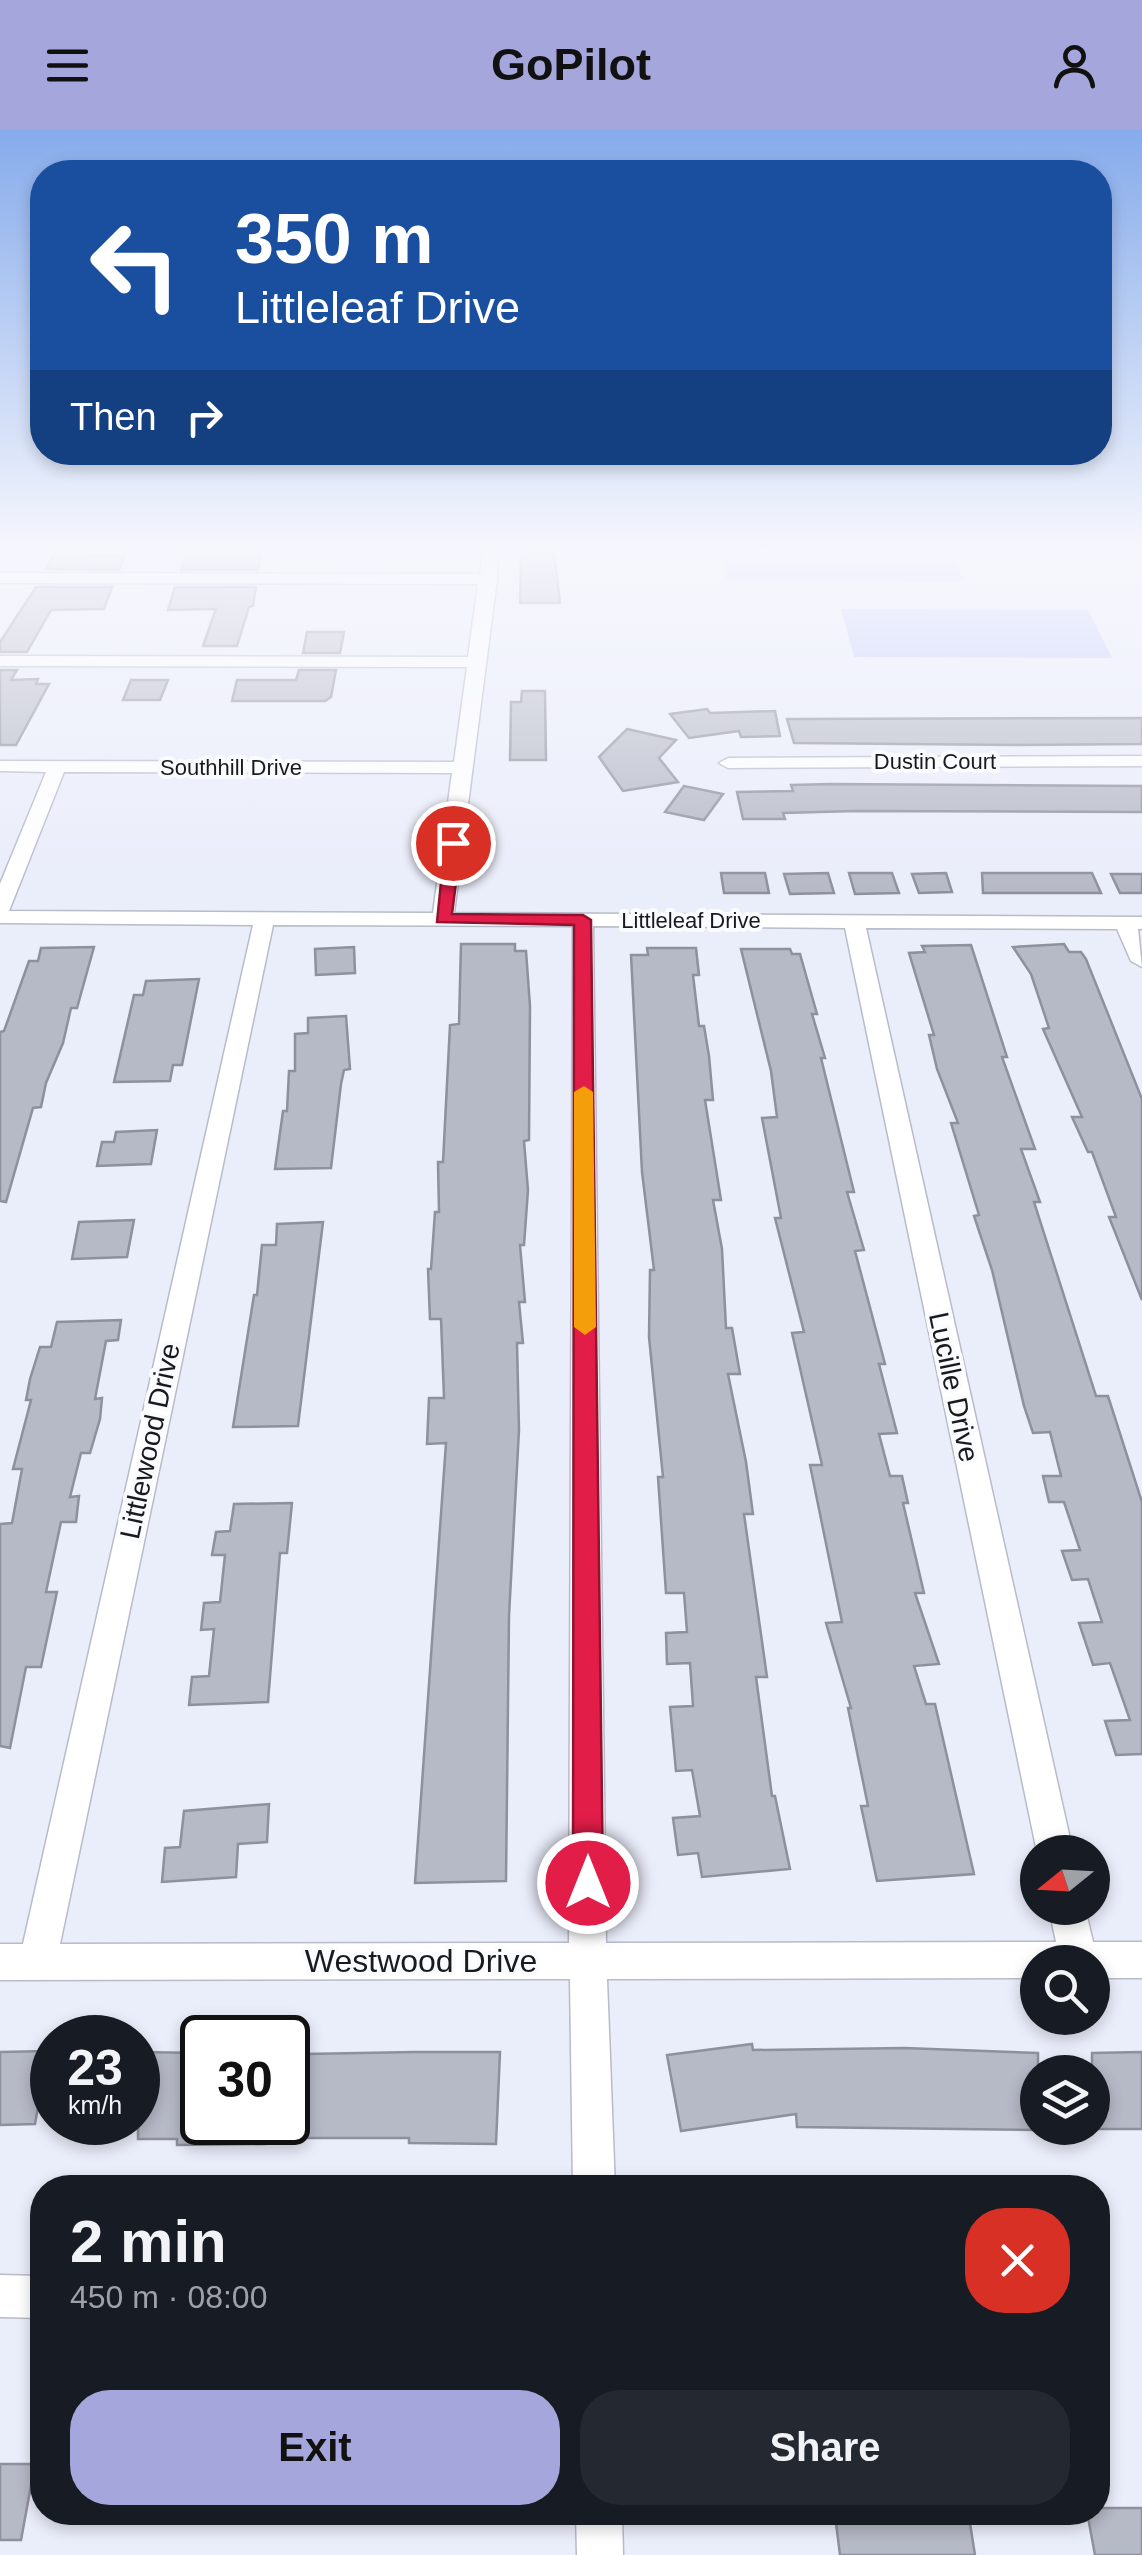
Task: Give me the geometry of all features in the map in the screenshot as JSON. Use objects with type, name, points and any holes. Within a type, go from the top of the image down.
[{"type":"street","points":[[443,919],[476,665]]},
{"type":"street","name":"Dustin Court","points":[[728,763],[1142,761]]},
{"type":"street","name":"Southhill Drive","points":[[0,766],[462,768]]},
{"type":"street","points":[[0,909],[58,767]]},
{"type":"street","name":"Littleleaf Drive","points":[[0,917],[1134,923]]},
{"type":"street","name":"Littlewood Drive","points":[[18,1962],[264,920]]},
{"type":"street","points":[[583,920],[588,1960],[594,2175]]},
{"type":"street","name":"Lucille Drive","points":[[854,921],[1051,1835]]},
{"type":"street","points":[[1134,923],[1142,961]]},
{"type":"street","name":"Westwood Drive","points":[[18,1962],[1020,1959]]},
{"type":"street","name":"Westwood Drive","points":[[1110,1960],[1142,1960]]},
{"type":"street","points":[[0,2296],[30,2296]]},
{"type":"street","points":[[599,2525],[600,2555]]},
{"type":"building","points":[[0,670],[17,670],[11,680],[38,679],[36,684],[49,684],[16,745],[0,745]]},
{"type":"building","points":[[299,670],[336,670],[331,697],[325,701],[232,701],[237,680],[296,680]]},
{"type":"building","points":[[131,680],[168,680],[160,700],[123,700]]},
{"type":"building","points":[[522,691],[545,691],[546,760],[510,760],[511,702],[521,702]]},
{"type":"building","points":[[707,709],[710,713],[775,711],[780,736],[741,737],[739,731],[689,738],[670,714]]},
{"type":"building","points":[[1142,718],[1142,744],[1017,745],[794,743],[787,719]]},
{"type":"building","points":[[627,729],[676,740],[659,758],[678,782],[623,791],[599,757]]},
{"type":"building","points":[[791,785],[1142,786],[1142,812],[856,811],[783,813],[785,819],[743,819],[737,792],[793,791]]},
{"type":"building","points":[[684,786],[723,794],[704,820],[665,812]]},
{"type":"building","points":[[721,873],[765,873],[769,893],[724,893]]},
{"type":"building","points":[[828,873],[834,893],[790,894],[784,874]]},
{"type":"building","points":[[849,873],[892,873],[899,893],[855,894]]},
{"type":"building","points":[[946,873],[952,892],[919,893],[912,874]]},
{"type":"building","points":[[982,873],[1092,873],[1101,893],[983,893]]},
{"type":"building","points":[[1111,874],[1142,874],[1142,893],[1120,893]]},
{"type":"building","points":[[461,944],[515,944],[515,951],[526,951],[530,1006],[529,1140],[524,1141],[528,1190],[524,1245],[520,1245],[525,1302],[519,1302],[523,1343],[517,1343],[519,1430],[509,1616],[506,1881],[415,1883],[446,1443],[427,1444],[429,1398],[444,1398],[441,1319],[430,1319],[428,1269],[435,1212],[439,1212],[438,1162],[443,1162],[450,1025],[459,1024]]},
{"type":"building","points":[[1064,944],[1069,952],[1081,952],[1086,959],[1142,1099],[1142,1300],[1109,1217],[1116,1217],[1092,1152],[1088,1152],[1072,1117],[1082,1117],[1043,1029],[1049,1028],[1031,974],[1013,947]]},
{"type":"building","points":[[971,945],[1007,1057],[1002,1057],[1035,1149],[1021,1149],[1040,1202],[1034,1202],[1096,1396],[1108,1396],[1142,1502],[1142,1754],[1116,1755],[1105,1721],[1130,1720],[1110,1663],[1093,1665],[1079,1623],[1102,1622],[1088,1579],[1072,1580],[1062,1551],[1080,1550],[1064,1502],[1049,1502],[1043,1476],[1061,1476],[1050,1432],[1033,1433],[1024,1406],[992,1270],[974,1216],[979,1215],[951,1123],[958,1123],[937,1069],[929,1035],[934,1035],[909,953],[925,952],[922,946]]},
{"type":"building","points":[[94,947],[77,1008],[71,1008],[41,1107],[33,1108],[6,1202],[0,1201],[0,1032],[4,1031],[29,961],[38,961],[41,948]]},
{"type":"building","points":[[354,947],[355,973],[316,975],[315,949]]},
{"type":"building","points":[[647,948],[696,948],[699,975],[693,975],[699,1026],[704,1026],[709,1056],[713,1100],[705,1100],[721,1200],[713,1200],[722,1249],[726,1328],[732,1328],[740,1374],[728,1374],[753,1514],[744,1514],[767,1677],[756,1677],[772,1796],[790,1869],[702,1877],[698,1853],[678,1855],[673,1818],[700,1816],[692,1770],[676,1771],[670,1707],[693,1706],[690,1663],[667,1664],[666,1633],[687,1632],[684,1593],[666,1593],[658,1477],[663,1477],[649,1337],[650,1270],[654,1270],[642,1172],[631,955],[648,955]]},
{"type":"building","points":[[741,949],[790,949],[792,954],[800,954],[817,1014],[812,1014],[825,1058],[821,1058],[854,1192],[847,1192],[864,1250],[855,1251],[885,1364],[879,1364],[897,1433],[879,1434],[890,1476],[902,1476],[908,1503],[903,1503],[924,1593],[915,1593],[939,1664],[914,1666],[926,1704],[935,1704],[974,1874],[877,1881],[861,1806],[868,1806],[851,1708],[826,1623],[842,1622],[810,1465],[822,1465],[792,1333],[804,1332],[775,1218],[781,1218],[762,1118],[777,1117],[771,1071]]},
{"type":"building","points":[[199,979],[182,1065],[173,1065],[170,1081],[114,1082],[134,995],[143,995],[146,981]]},
{"type":"building","points":[[346,1016],[350,1069],[344,1070],[341,1084],[331,1168],[275,1169],[283,1111],[287,1111],[289,1071],[295,1071],[295,1034],[308,1033],[308,1018]]},
{"type":"building","points":[[157,1130],[151,1164],[97,1166],[102,1142],[114,1142],[116,1132]]},
{"type":"building","points":[[134,1220],[127,1257],[72,1259],[79,1222]]},
{"type":"building","points":[[323,1222],[298,1426],[233,1427],[262,1245],[276,1245],[277,1224]]},
{"type":"building","points":[[121,1320],[118,1340],[106,1341],[95,1399],[102,1398],[100,1419],[90,1453],[81,1453],[70,1497],[79,1496],[76,1522],[61,1522],[46,1592],[57,1592],[41,1667],[26,1667],[10,1748],[0,1746],[0,1524],[12,1523],[22,1469],[13,1469],[31,1400],[26,1400],[30,1379],[40,1347],[51,1347],[57,1322]]},
{"type":"building","points":[[292,1503],[287,1553],[280,1553],[268,1702],[189,1705],[192,1677],[209,1676],[214,1629],[201,1630],[204,1603],[220,1602],[225,1555],[212,1555],[216,1532],[230,1531],[234,1504]]},
{"type":"building","points":[[269,1804],[267,1842],[238,1844],[236,1877],[162,1882],[165,1848],[180,1847],[184,1811]]},
{"type":"building","points":[[752,2044],[753,2050],[905,2048],[1038,2053],[1020,2055],[1020,2130],[797,2127],[796,2114],[681,2131],[667,2055]]},
{"type":"building","points":[[30,2051],[30,2124],[0,2125],[0,2052]]},
{"type":"building","points":[[160,2052],[180,2053],[180,2145],[177,2139],[160,2139]]},
{"type":"building","points":[[500,2052],[496,2144],[409,2143],[409,2138],[310,2138],[310,2054]]},
{"type":"building","points":[[1142,2052],[1142,2129],[1110,2129],[1110,2055],[1092,2053]]},
{"type":"building","points":[[0,2464],[30,2464],[30,2491],[21,2540],[0,2540]]},
{"type":"building","points":[[1110,2508],[1142,2508],[1142,2555],[1095,2555],[1089,2525],[1110,2525]]},
{"type":"building","points":[[836,2525],[970,2525],[975,2555],[840,2555]]},
{"type":"slow traffic","points":[[584,1092],[585,1327]]},
{"type":"route","points":[[453,843],[443,919],[583,920],[588,1883]]}]
